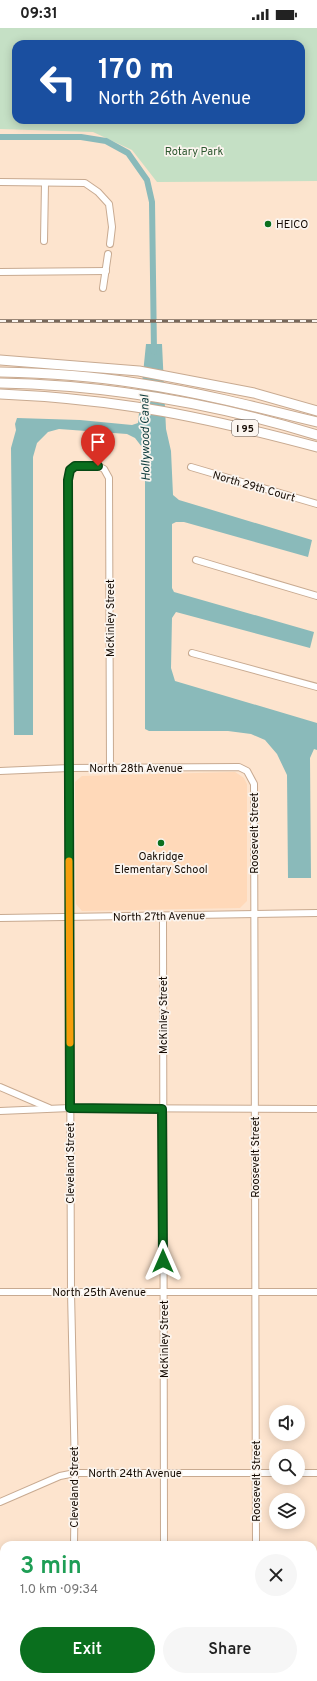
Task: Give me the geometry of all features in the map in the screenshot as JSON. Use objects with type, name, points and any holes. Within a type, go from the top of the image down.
[{"type":"highway","points":[[0,360],[139,371],[254,393],[317,411]]},
{"type":"highway","points":[[0,372],[82,377],[136,383],[243,403],[317,422]]},
{"type":"highway","points":[[0,383],[72,387],[136,393],[262,420],[317,435]]},
{"type":"highway","name":"I 95","points":[[0,394],[49,396],[135,406],[171,412],[248,429],[317,447]]},
{"type":"street","points":[[0,182],[85,183],[98,192],[109,204],[112,227],[110,244]]},
{"type":"street","points":[[44,241],[45,183]]},
{"type":"street","points":[[103,288],[108,254]]},
{"type":"street","points":[[0,272],[106,271]]},
{"type":"street","name":"Cleveland Street","points":[[74,1541],[71,1292],[68,480],[70,470],[75,466],[98,466],[104,469]]},
{"type":"street","name":"North 29th Court","points":[[191,467],[317,504]]},
{"type":"street","name":"McKinley Street","points":[[104,469],[109,478],[110,768]]},
{"type":"street","points":[[196,560],[317,596]]},
{"type":"street","points":[[192,653],[317,687]]},
{"type":"street","name":"North 28th Avenue","points":[[0,771],[69,768],[238,767],[247,772]]},
{"type":"street","name":"Roosevelt Street","points":[[247,772],[254,784],[256,1541]]},
{"type":"street","name":"North 27th Avenue","points":[[0,918],[317,913]]},
{"type":"street","name":"McKinley Street","points":[[163,916],[162,1109],[164,1541]]},
{"type":"street","points":[[0,1087],[50,1109]]},
{"type":"street","points":[[0,1111],[70,1108],[317,1108]]},
{"type":"street","name":"North 25th Avenue","points":[[0,1292],[317,1292]]},
{"type":"street","name":"North 24th Avenue","points":[[0,1502],[60,1476],[74,1473],[269,1473]]},
{"type":"street","points":[[305,1473],[317,1473]]},
{"type":"shaded area","name":"Oakridge Elementary School","points":[[235,772],[244,778],[247,784],[247,901],[240,908],[82,911],[76,904],[75,782],[82,776]]},
{"type":"green space","name":"Rotary Park","points":[[0,28],[317,28],[317,181],[157,182],[132,150],[93,132],[0,129]]},
{"type":"water","points":[[146,344],[162,344],[166,429],[171,451],[173,495],[179,500],[312,540],[308,557],[184,522],[176,522],[172,524],[172,588],[174,592],[314,632],[310,648],[176,612],[172,618],[171,668],[175,681],[317,723],[317,750],[314,749],[310,758],[311,878],[288,878],[287,775],[277,754],[265,740],[251,734],[228,731],[149,731],[145,729],[145,451],[135,438],[127,434],[59,429],[48,432],[37,443],[33,457],[33,735],[14,735],[11,448],[16,430],[15,424],[17,418],[80,420],[132,425],[138,423]]},
{"type":"waterway","name":"Hollywood Canal","points":[[0,137],[81,137],[106,141],[128,153],[147,180],[152,202],[154,352]]},
{"type":"railway","points":[[0,321],[317,321]]},
{"type":"slow traffic","points":[[69,861],[70,1043]]},
{"type":"place","name":"HEICO","points":[[268,224]]},
{"type":"place","name":"Oakridge Elementary School","points":[[161,843]]},
{"type":"route","points":[[98,466],[75,466],[70,470],[68,480],[70,1108],[162,1109],[163,1261]]}]
